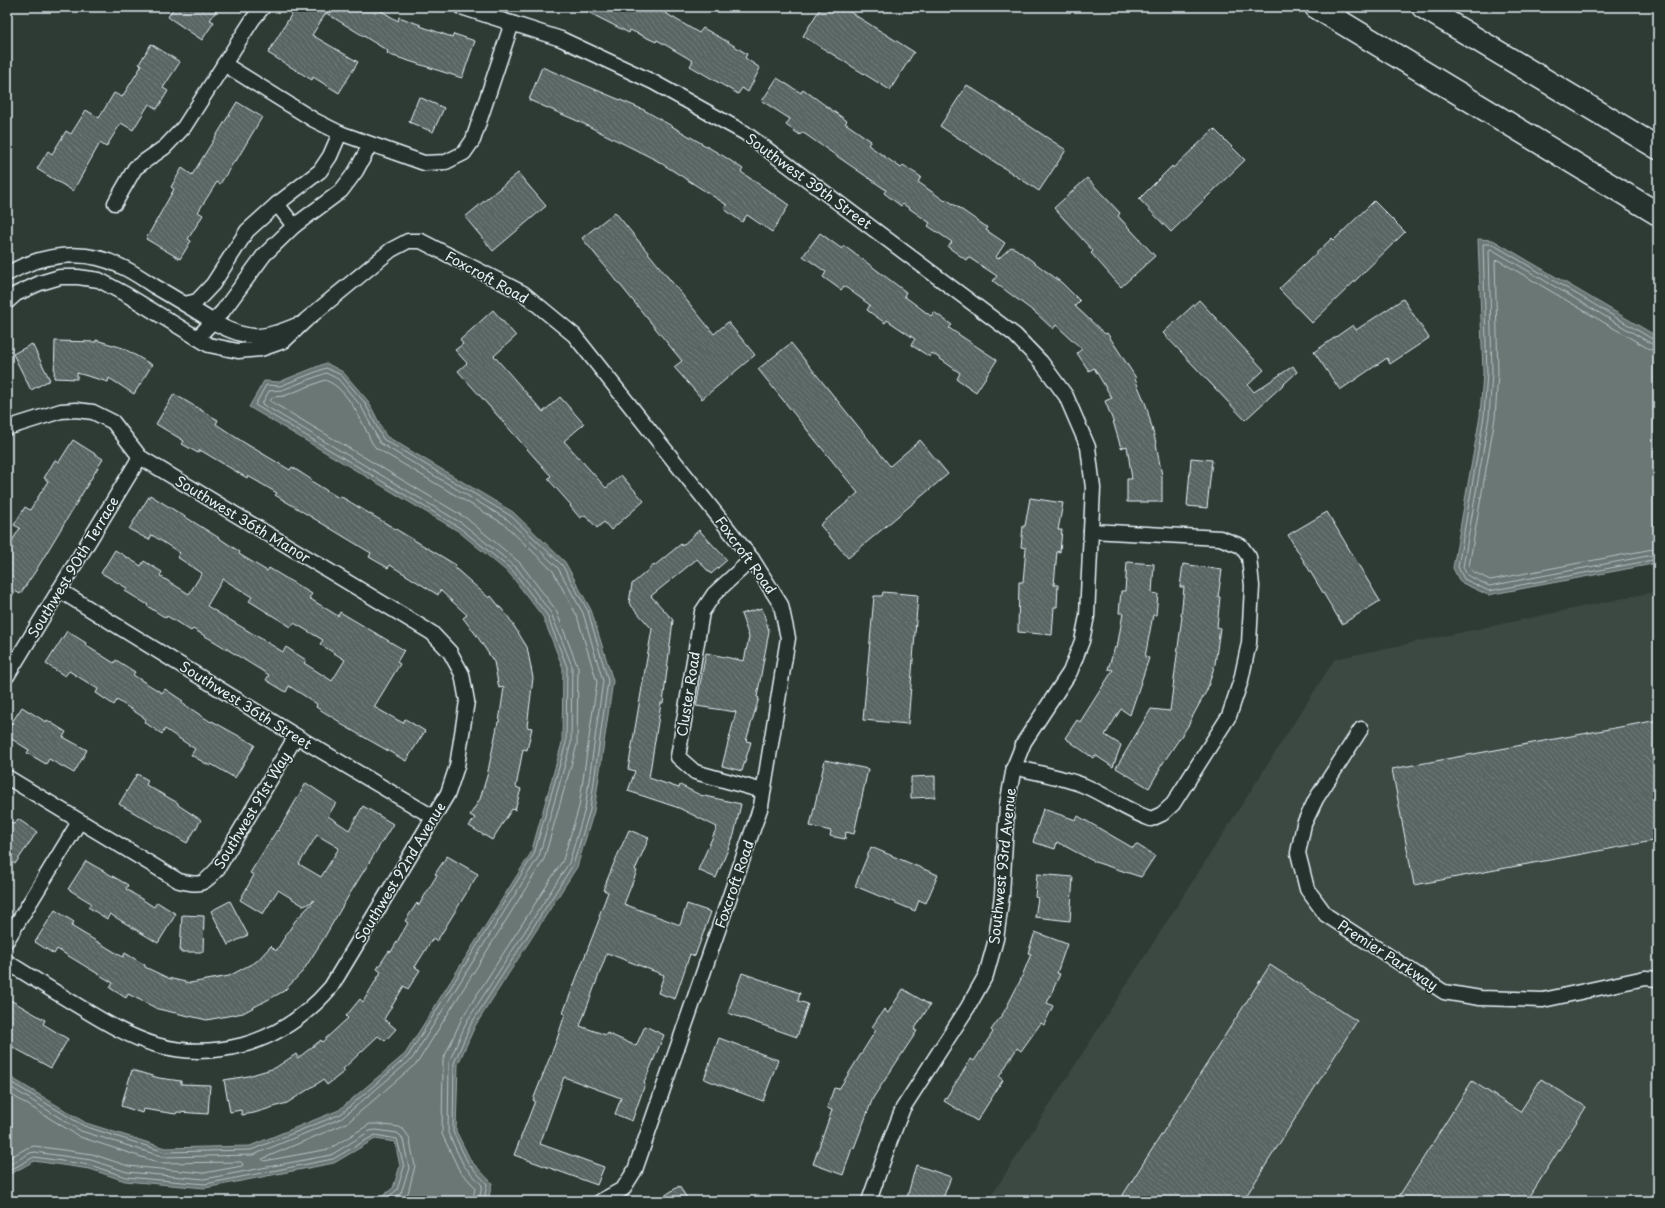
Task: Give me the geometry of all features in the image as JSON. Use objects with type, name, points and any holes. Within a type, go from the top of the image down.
[{"type":"highway","points":[[1316,7],[1658,214]]},
{"type":"highway","points":[[1423,7],[1658,148]]},
{"type":"street","points":[[115,204],[135,168],[165,147],[184,127],[224,64],[263,7]]},
{"type":"street","name":"Southwest 39th Street","points":[[461,7],[561,39],[653,82],[745,133],[1015,336],[1041,362],[1066,396],[1088,447]]},
{"type":"street","points":[[224,64],[314,120],[340,133],[370,145],[424,163],[446,162],[464,153],[473,140],[512,23]]},
{"type":"street","points":[[185,304],[197,301],[213,284],[247,231],[277,204],[320,171],[330,156],[340,133]]},
{"type":"street","points":[[197,338],[223,312],[264,255],[294,226],[341,191],[356,171],[370,145]]},
{"type":"street","points":[[277,204],[294,226]]},
{"type":"street","name":"Foxcroft Road","points":[[306,320],[391,250],[408,241],[421,241],[523,293],[574,335],[752,559],[781,605],[788,638],[761,806],[635,1170],[623,1189],[601,1201]]},
{"type":"street","points":[[7,274],[22,265],[44,257],[91,256],[120,265],[232,332],[256,337],[278,333],[306,320]]},
{"type":"street","points":[[7,302],[16,294],[40,283],[60,277],[78,277],[99,280],[127,295],[209,345],[238,351],[261,349],[284,341],[306,320]]},
{"type":"street","name":"Southwest 36th Manor","points":[[8,425],[61,411],[76,410],[93,412],[113,422],[140,457],[432,633],[450,652],[462,674]]},
{"type":"street","name":"Southwest 93rd Avenue","points":[[869,1201],[890,1141],[904,1108],[968,1007],[986,975],[996,939],[1002,895],[1007,805],[1014,767],[1024,742],[1070,672],[1082,641],[1087,616],[1093,488],[1088,447]]},
{"type":"street","name":"Southwest 90th Terrace","points":[[7,676],[140,457]]},
{"type":"street","points":[[1014,767],[1084,786],[1110,798],[1135,813],[1151,819],[1162,814],[1173,804],[1229,716],[1241,680],[1249,644],[1252,586],[1249,557],[1241,546],[1220,538],[1091,531]]},
{"type":"street","name":"Cluster Road","points":[[752,559],[714,594],[702,612],[678,757],[695,772],[763,791]]},
{"type":"street","name":"Southwest 36th Street","points":[[59,590],[296,736],[433,817]]},
{"type":"street","name":"Southwest 92nd Avenue","points":[[7,962],[115,1028],[126,1034],[155,1045],[183,1050],[215,1050],[240,1046],[268,1036],[296,1020],[331,988],[448,793],[457,766],[467,701],[462,674]]},
{"type":"street","name":"Premier Parkway","points":[[1361,729],[1316,799],[1304,824],[1298,853],[1307,889],[1326,915],[1444,992],[1480,998],[1543,1000],[1645,978],[1658,979]]},
{"type":"street","name":"Southwest 91st Way","points":[[79,822],[179,881],[194,884],[206,882],[218,868],[296,736]]},
{"type":"street","points":[[7,777],[79,822],[7,940]]},
{"type":"shaded area","points":[[1658,591],[1658,1201],[988,1201],[1335,659]]},
{"type":"water","points":[[1478,239],[1493,240],[1658,337],[1658,563],[1488,595],[1460,582],[1453,568],[1480,416],[1483,373]]},
{"type":"water","points":[[326,363],[343,372],[368,401],[386,436],[513,512],[565,562],[591,610],[613,681],[594,811],[577,867],[475,1026],[458,1064],[456,1131],[471,1161],[492,1183],[488,1201],[376,1201],[393,1188],[400,1166],[395,1142],[375,1139],[334,1163],[205,1188],[125,1181],[90,1169],[34,1161],[7,1176],[7,1075],[86,1123],[165,1148],[250,1146],[339,1110],[405,1054],[531,853],[562,743],[563,668],[543,617],[510,574],[458,531],[249,407],[264,381],[279,382]]},
{"type":"building","points":[[174,7],[219,7],[210,20],[214,22],[202,40],[168,17]]},
{"type":"building","points":[[296,7],[375,7],[398,21],[399,17],[452,37],[454,34],[475,41],[462,78],[387,54],[388,51],[326,13],[312,35],[358,62],[339,93],[313,77],[312,80],[268,53]]},
{"type":"building","points":[[578,7],[655,7],[699,33],[703,28],[728,42],[747,54],[745,58],[760,68],[748,92],[742,88],[738,94],[690,66],[693,61],[657,40],[656,42],[630,30],[629,33]]},
{"type":"building","points":[[821,7],[842,7],[914,52],[890,90],[803,36]]},
{"type":"building","points":[[151,44],[180,62],[163,88],[168,91],[157,109],[149,104],[133,130],[121,123],[106,147],[100,143],[73,191],[37,169],[48,151],[52,154],[66,131],[71,134],[86,110],[99,118],[114,93],[122,97],[142,65],[139,64]]},
{"type":"building","points":[[542,67],[644,110],[743,169],[741,172],[789,205],[772,232],[747,215],[742,222],[724,209],[727,205],[656,160],[580,122],[529,100]]},
{"type":"building","points":[[777,78],[801,93],[803,89],[847,121],[845,123],[871,141],[868,145],[901,168],[903,165],[921,177],[918,182],[988,228],[986,230],[1005,243],[996,257],[998,259],[1011,247],[1016,249],[1062,283],[1080,301],[1075,306],[1105,334],[1107,333],[1136,378],[1135,379],[1146,405],[1156,443],[1162,476],[1162,502],[1127,502],[1127,479],[1132,479],[1127,446],[1121,448],[1105,401],[1112,398],[1094,368],[1089,371],[1077,353],[1082,349],[1056,325],[1053,329],[1037,314],[993,281],[997,276],[968,257],[966,260],[948,247],[952,242],[928,226],[930,223],[903,204],[901,206],[884,193],[886,190],[802,132],[800,135],[786,125],[790,119],[762,101]]},
{"type":"building","points":[[967,85],[1066,150],[1039,191],[940,126]]},
{"type":"building","points":[[419,97],[444,108],[433,132],[409,122]]},
{"type":"building","points":[[237,102],[262,117],[236,161],[235,160],[220,184],[217,182],[198,212],[203,215],[188,239],[191,241],[180,259],[146,239],[174,189],[171,187],[182,168],[192,175]]},
{"type":"building","points":[[1214,129],[1245,160],[1171,232],[1139,199],[1172,166],[1173,168]]},
{"type":"building","points":[[518,173],[546,206],[493,251],[465,217]]},
{"type":"building","points":[[1087,178],[1120,213],[1118,216],[1155,256],[1121,287],[1091,253],[1093,251],[1054,208]]},
{"type":"building","points":[[1374,201],[1405,232],[1312,323],[1279,289],[1332,238],[1334,240]]},
{"type":"building","points":[[615,212],[714,334],[728,322],[755,355],[702,399],[674,367],[682,361],[582,238]]},
{"type":"building","points":[[820,233],[842,249],[844,246],[906,292],[904,296],[931,316],[934,312],[952,325],[949,328],[997,360],[976,392],[957,379],[960,373],[932,353],[930,357],[911,345],[915,339],[887,320],[885,323],[867,310],[870,305],[844,286],[841,290],[823,277],[826,272],[803,256]]},
{"type":"building","points":[[1403,299],[1429,338],[1390,364],[1387,358],[1340,390],[1314,352],[1353,325],[1356,330]]},
{"type":"building","points":[[1199,300],[1264,370],[1248,385],[1254,392],[1293,366],[1297,372],[1245,420],[1163,333]]},
{"type":"building","points":[[493,310],[516,336],[494,356],[543,412],[560,397],[584,424],[564,441],[606,488],[621,475],[644,501],[611,530],[604,522],[597,528],[585,515],[580,518],[570,506],[571,505],[548,479],[551,476],[458,371],[467,363],[455,350],[463,344],[460,340]]},
{"type":"building","points":[[96,340],[123,348],[152,365],[134,394],[109,378],[108,382],[77,373],[77,379],[54,378],[55,341],[96,342]]},
{"type":"building","points":[[791,343],[890,466],[920,440],[948,474],[848,558],[820,525],[858,493],[758,369]]},
{"type":"building","points":[[32,344],[50,380],[31,390],[13,354]]},
{"type":"building","points":[[174,394],[218,420],[216,424],[243,442],[290,470],[292,467],[312,480],[311,481],[339,498],[340,496],[456,565],[454,567],[489,598],[491,596],[509,618],[527,647],[533,678],[527,727],[532,728],[527,750],[523,749],[516,787],[521,789],[515,810],[512,809],[492,840],[469,826],[475,818],[470,815],[480,799],[487,776],[499,722],[504,687],[499,688],[494,662],[463,618],[467,615],[440,590],[438,595],[390,565],[388,568],[369,557],[371,553],[275,495],[277,493],[248,476],[247,478],[200,450],[198,453],[182,444],[184,441],[156,424]]},
{"type":"building","points":[[73,440],[103,459],[35,572],[20,594],[15,591],[7,604],[7,549],[20,528],[14,525],[25,507],[30,510],[48,481],[44,478],[55,460],[59,462]]},
{"type":"building","points":[[1191,458],[1212,460],[1207,508],[1187,506]]},
{"type":"building","points":[[150,495],[216,536],[240,552],[239,554],[267,571],[269,568],[312,594],[309,598],[338,616],[340,612],[404,650],[397,662],[400,664],[374,707],[403,723],[405,719],[425,731],[406,761],[339,723],[340,722],[316,707],[317,704],[289,686],[286,692],[266,680],[269,675],[193,629],[191,631],[167,616],[166,618],[125,591],[127,588],[101,573],[115,550],[141,566],[144,561],[162,572],[160,576],[189,594],[202,573],[177,557],[180,553],[152,535],[149,540],[129,529]],"holes":[[[223,579],[252,597],[249,601],[291,627],[294,623],[323,640],[320,644],[345,660],[332,681],[304,663],[306,660],[286,647],[283,652],[207,606]]]},
{"type":"building","points":[[1030,498],[1063,503],[1058,530],[1062,530],[1060,552],[1057,551],[1054,585],[1058,585],[1057,607],[1054,607],[1052,635],[1018,632],[1019,582],[1023,582],[1026,548],[1021,547],[1023,526],[1025,526]]},
{"type":"building","points":[[1327,512],[1380,601],[1342,624],[1288,535]]},
{"type":"building","points":[[699,530],[727,560],[711,574],[697,559],[651,596],[673,620],[663,703],[661,703],[649,778],[679,788],[680,785],[700,795],[741,804],[734,835],[716,878],[698,870],[717,827],[679,808],[628,791],[635,771],[628,769],[652,629],[629,603],[632,584],[681,544],[682,546]]},
{"type":"building","points":[[1127,562],[1154,564],[1152,593],[1158,594],[1156,615],[1153,615],[1145,657],[1149,658],[1130,715],[1121,709],[1105,735],[1121,745],[1113,767],[1095,755],[1093,758],[1065,738],[1077,720],[1080,722],[1113,670],[1108,669],[1115,647],[1117,648],[1123,613],[1119,613],[1121,591],[1125,591]]},
{"type":"building","points":[[1183,564],[1222,570],[1218,597],[1220,597],[1217,627],[1220,628],[1215,664],[1207,690],[1190,723],[1159,769],[1149,788],[1116,768],[1151,709],[1170,711],[1182,616],[1184,587],[1180,587]]},
{"type":"building","points":[[883,592],[918,595],[908,724],[863,720],[874,596],[882,596]]},
{"type":"building","points":[[762,608],[769,631],[757,697],[759,698],[746,741],[751,742],[742,771],[722,766],[736,712],[696,706],[706,653],[744,661],[749,637],[741,614]]},
{"type":"building","points":[[67,631],[86,643],[85,645],[114,663],[116,660],[135,672],[133,675],[162,693],[165,689],[183,701],[182,703],[211,722],[212,721],[255,745],[235,778],[211,764],[210,766],[191,755],[195,749],[165,729],[162,734],[144,722],[146,719],[117,700],[114,705],[96,693],[98,689],[69,671],[65,676],[46,664]]},
{"type":"building","points":[[22,707],[66,732],[63,737],[87,750],[74,773],[49,759],[46,764],[27,753],[29,750],[7,736],[7,730]]},
{"type":"building","points":[[1658,720],[1658,840],[1414,885],[1392,769]]},
{"type":"building","points":[[825,760],[868,769],[854,834],[846,832],[845,839],[830,836],[831,831],[810,826]]},
{"type":"building","points":[[137,774],[148,780],[146,785],[178,803],[178,805],[201,820],[187,843],[119,804]]},
{"type":"building","points":[[935,776],[935,797],[911,798],[911,777]]},
{"type":"building","points":[[306,783],[336,803],[328,816],[349,830],[363,806],[393,824],[303,971],[284,991],[243,1013],[207,1020],[158,1009],[128,994],[126,998],[110,988],[113,983],[57,949],[54,954],[35,942],[55,910],[74,922],[71,926],[123,957],[125,953],[145,965],[145,967],[168,978],[190,983],[229,976],[257,961],[271,946],[276,951],[295,921],[315,900],[304,906],[278,890],[263,914],[240,900],[254,875],[250,873],[277,830],[278,831]],"holes":[[[317,835],[339,848],[321,877],[299,864]]]},
{"type":"building","points":[[1043,809],[1076,820],[1078,816],[1133,848],[1136,844],[1155,856],[1141,877],[1095,862],[1057,842],[1055,849],[1033,842]]},
{"type":"building","points":[[18,819],[37,832],[15,864],[7,858],[7,820],[14,824]]},
{"type":"building","points":[[629,830],[649,838],[635,870],[637,871],[624,904],[680,925],[687,904],[711,912],[695,956],[690,954],[675,999],[658,993],[664,975],[607,953],[580,1026],[606,1035],[607,1033],[636,1046],[645,1026],[664,1035],[644,1083],[645,1084],[632,1121],[615,1114],[621,1098],[564,1077],[540,1144],[604,1167],[597,1185],[514,1155],[535,1101],[533,1100],[557,1039],[565,1014],[563,1013],[600,917],[599,916],[608,892],[603,890]]},
{"type":"building","points":[[871,847],[938,875],[926,903],[919,900],[915,911],[855,886]]},
{"type":"building","points":[[447,856],[478,874],[437,941],[433,938],[415,967],[420,970],[408,989],[404,986],[384,1019],[396,1029],[385,1041],[378,1036],[343,1069],[345,1071],[327,1085],[323,1080],[287,1103],[254,1113],[242,1115],[241,1110],[230,1112],[224,1080],[248,1076],[275,1068],[296,1054],[298,1058],[321,1040],[322,1042],[348,1018],[346,1016],[360,999],[363,1002],[381,972],[377,969],[389,951],[391,952],[408,923],[405,921],[417,903],[419,905],[437,875],[435,874]]},
{"type":"building","points":[[86,861],[128,885],[126,889],[154,907],[157,902],[176,914],[158,943],[110,914],[107,919],[88,907],[91,903],[68,889]]},
{"type":"building","points":[[1037,874],[1073,877],[1070,921],[1035,917],[1038,898],[1035,897]]},
{"type":"building","points":[[230,901],[248,935],[228,945],[211,911]]},
{"type":"building","points":[[182,915],[204,916],[203,952],[180,952]]},
{"type":"building","points":[[1035,932],[1067,944],[1057,973],[1060,974],[1047,1003],[1053,1006],[1044,1025],[1041,1023],[1021,1051],[1017,1048],[999,1077],[1003,1080],[977,1121],[944,1101],[971,1059],[974,1061],[993,1032],[991,1030],[1004,1012],[1020,981],[1031,954],[1028,953]]},
{"type":"building","points":[[1270,965],[1357,1021],[1243,1201],[1119,1201]]},
{"type":"building","points":[[742,973],[800,993],[798,1001],[808,1004],[797,1037],[728,1013]]},
{"type":"building","points":[[903,989],[930,1005],[914,1030],[917,1031],[873,1098],[854,1148],[852,1148],[843,1175],[813,1164],[832,1110],[827,1108],[834,1088],[839,1089],[876,1030],[872,1027],[884,1009],[888,1013]]},
{"type":"building","points":[[7,998],[45,1020],[43,1024],[68,1039],[51,1068],[7,1044]]},
{"type":"building","points":[[719,1038],[778,1060],[763,1101],[704,1079]]},
{"type":"building","points":[[132,1070],[159,1078],[181,1081],[181,1084],[210,1085],[208,1114],[177,1112],[176,1114],[143,1109],[142,1113],[121,1106]]},
{"type":"building","points":[[1541,1079],[1586,1107],[1527,1201],[1396,1201],[1472,1081],[1520,1112]]},
{"type":"building","points":[[916,1165],[951,1177],[942,1201],[906,1201]]},
{"type":"building","points":[[679,1186],[689,1201],[657,1201]]}]
